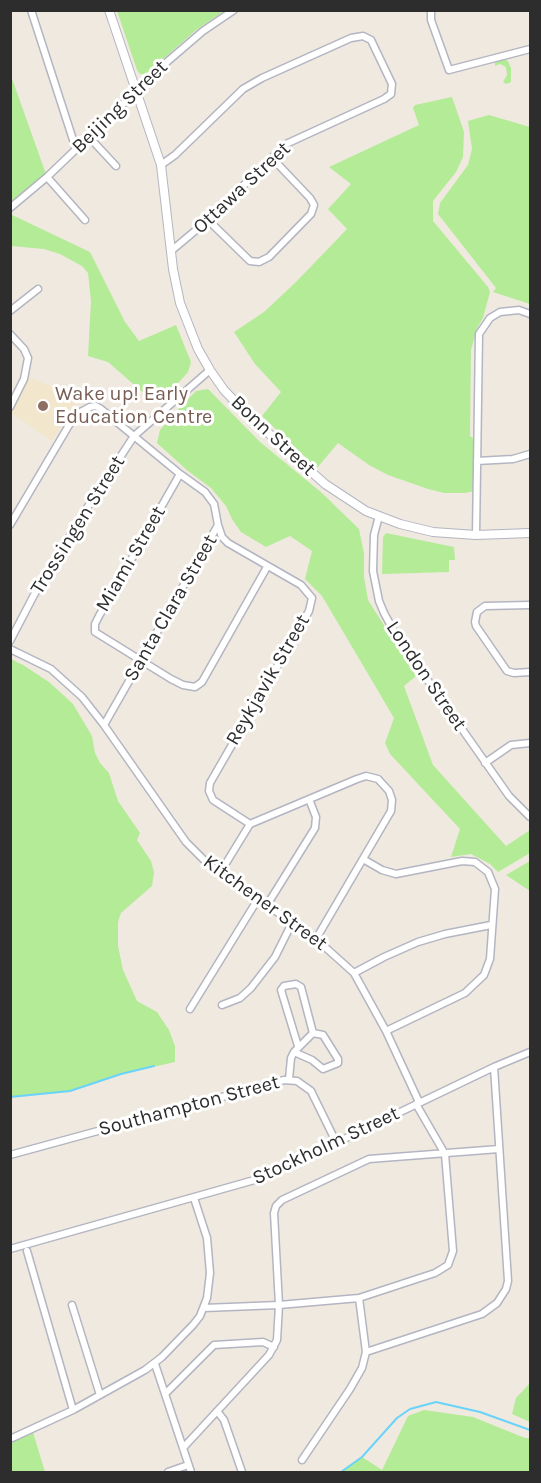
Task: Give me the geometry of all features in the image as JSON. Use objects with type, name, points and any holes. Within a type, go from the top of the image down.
[{"type":"street","points":[[32,10],[76,149]]},
{"type":"street","name":"Bonn Street","points":[[109,10],[161,165],[171,251],[178,294],[185,318],[210,370],[239,406],[309,470],[355,505],[379,516],[423,530],[476,535],[531,533]]},
{"type":"street","name":"Beijing Street","points":[[10,208],[47,177],[203,31],[234,10]]},
{"type":"street","points":[[431,10],[431,20],[449,70],[531,49]]},
{"type":"street","name":"Ottawa Street","points":[[161,165],[175,155],[221,108],[249,85],[351,38],[360,36],[369,38],[392,84],[390,95],[384,99],[286,144],[208,220],[171,251]]},
{"type":"street","points":[[89,137],[116,166]]},
{"type":"street","points":[[208,220],[246,258],[255,263],[269,257],[311,214],[314,205],[272,158]]},
{"type":"street","points":[[47,177],[86,220]]},
{"type":"street","points":[[10,311],[38,289]]},
{"type":"street","points":[[476,535],[479,334],[490,318],[500,312],[516,310],[531,314]]},
{"type":"street","points":[[10,334],[24,349],[28,358],[24,379],[10,407]]},
{"type":"street","name":"Trossingen Street","points":[[10,641],[34,595],[75,527],[134,436],[210,370]]},
{"type":"street","name":"Santa Clara Street","points":[[10,525],[69,425],[80,411],[90,406],[96,406],[205,492],[217,511],[218,525],[104,725]]},
{"type":"street","points":[[477,461],[513,459],[531,454]]},
{"type":"street","name":"Miami Street","points":[[140,659],[100,636],[95,632],[95,624],[180,474]]},
{"type":"street","name":"London Street","points":[[379,516],[374,535],[373,560],[377,591],[384,613],[396,635],[485,763],[509,796],[531,817]]},
{"type":"street","name":"Reykjavik Street","points":[[218,525],[222,537],[228,543],[305,588],[312,602],[309,611],[210,783],[209,791],[213,800],[250,824]]},
{"type":"street","points":[[140,659],[178,682],[192,687],[197,686],[267,567]]},
{"type":"street","points":[[531,605],[485,606],[477,612],[475,621],[476,626],[507,671],[531,672]]},
{"type":"street","name":"Kitchener Street","points":[[10,649],[37,661],[63,678],[82,697],[186,842],[209,865],[316,939],[354,973],[386,1031],[418,1103],[445,1154]]},
{"type":"street","points":[[485,763],[511,745],[531,743]]},
{"type":"street","points":[[220,873],[250,824],[366,776],[378,779],[389,791],[392,808],[316,939]]},
{"type":"street","points":[[267,904],[314,832],[316,817],[309,799]]},
{"type":"street","points":[[363,859],[382,870],[396,874],[462,861],[475,862],[484,867],[494,884],[488,968],[479,982],[465,993],[386,1031]]},
{"type":"street","points":[[190,1009],[258,899]]},
{"type":"street","points":[[222,1005],[240,998],[251,988],[275,957],[292,923]]},
{"type":"street","points":[[354,973],[418,942],[491,925]]},
{"type":"street","points":[[296,984],[301,987],[313,1033],[323,1035],[338,1059],[338,1063],[323,1069],[296,1049],[283,987],[296,984]]},
{"type":"street","points":[[289,1079],[291,1058],[296,1049],[313,1033]]},
{"type":"street","name":"Stockholm Street","points":[[10,1250],[265,1177],[494,1067],[531,1052]]},
{"type":"street","points":[[366,1352],[482,1314],[490,1310],[502,1296],[508,1281],[494,1067]]},
{"type":"street","name":"Southampton Street","points":[[10,1155],[267,1083],[289,1079],[301,1083],[311,1091],[336,1142]]},
{"type":"street","points":[[183,1448],[269,1355],[277,1340],[279,1305],[274,1213],[276,1206],[282,1200],[369,1159],[499,1149]]},
{"type":"street","points":[[204,1308],[279,1305],[359,1298],[435,1273],[448,1265],[453,1251],[445,1154]]},
{"type":"street","points":[[10,1438],[73,1410],[128,1381],[155,1364],[193,1326],[204,1308],[209,1287],[210,1260],[207,1238],[194,1198]]},
{"type":"street","points":[[27,1251],[73,1410]]},
{"type":"street","points":[[302,1460],[362,1368],[366,1352],[359,1298]]},
{"type":"street","points":[[72,1305],[100,1395]]},
{"type":"street","points":[[165,1394],[214,1345],[263,1342],[274,1347]]},
{"type":"street","points":[[155,1364],[191,1473]]},
{"type":"street","points":[[217,1411],[224,1420],[242,1473]]},
{"type":"street","points":[[168,1473],[188,1465]]},
{"type":"shaded area","name":"Wake up! Early Education Centre","points":[[29,377],[73,395],[77,402],[52,441],[11,413]]},
{"type":"green space","points":[[117,10],[224,11],[196,30],[146,74],[140,74]]},
{"type":"green space","points":[[502,58],[508,61],[511,68],[511,82],[506,84],[503,82],[507,75],[506,67],[500,64],[495,66],[495,62]]},
{"type":"green space","points":[[10,73],[47,177],[10,208]]},
{"type":"green space","points":[[452,97],[464,132],[463,157],[456,172],[433,201],[433,221],[490,292],[471,350],[470,436],[474,439],[474,491],[465,493],[444,493],[388,475],[369,465],[338,443],[317,468],[262,416],[281,392],[255,364],[234,332],[264,312],[347,229],[328,209],[351,184],[329,167],[419,125],[413,108],[415,105]]},
{"type":"green space","points":[[489,115],[530,127],[530,304],[493,292],[496,288],[438,214],[440,203],[468,165],[472,149],[468,121]]},
{"type":"green space","points":[[10,214],[90,252],[125,322],[139,341],[176,325],[191,362],[188,372],[173,389],[155,403],[108,362],[88,356],[91,301],[88,273],[82,266],[60,254],[44,249],[11,246]]},
{"type":"green space","points":[[208,389],[260,442],[322,493],[359,529],[364,554],[364,577],[368,600],[416,676],[404,686],[433,765],[506,846],[530,830],[530,853],[498,872],[490,864],[471,854],[451,857],[460,829],[390,754],[385,743],[394,718],[322,596],[305,579],[312,551],[290,536],[266,547],[241,532],[226,506],[211,488],[157,443],[160,430],[183,404],[196,391]]},
{"type":"green space","points":[[386,533],[454,547],[455,560],[449,560],[449,572],[382,574],[383,537]]},
{"type":"green space","points":[[11,659],[49,682],[73,704],[92,736],[95,753],[109,773],[118,801],[140,833],[137,840],[151,861],[154,872],[152,886],[121,913],[118,922],[118,946],[123,970],[137,1001],[157,1012],[169,1030],[175,1046],[175,1062],[121,1074],[70,1091],[11,1097]]},
{"type":"green space","points":[[530,861],[530,891],[506,875]]},
{"type":"green space","points":[[530,1383],[530,1422],[512,1414],[516,1398]]},
{"type":"green space","points":[[424,1410],[473,1417],[530,1438],[530,1472],[341,1472],[362,1457],[382,1470],[408,1416]]},
{"type":"green space","points":[[32,1429],[45,1472],[11,1472],[11,1438]]},
{"type":"waterway","points":[[10,1097],[70,1091],[154,1066]]},
{"type":"waterway","points":[[341,1472],[362,1457],[397,1418],[410,1409],[436,1402],[480,1412],[530,1430]]},
{"type":"place","name":"Wake up! Early Education Centre","points":[[43,406]]}]
